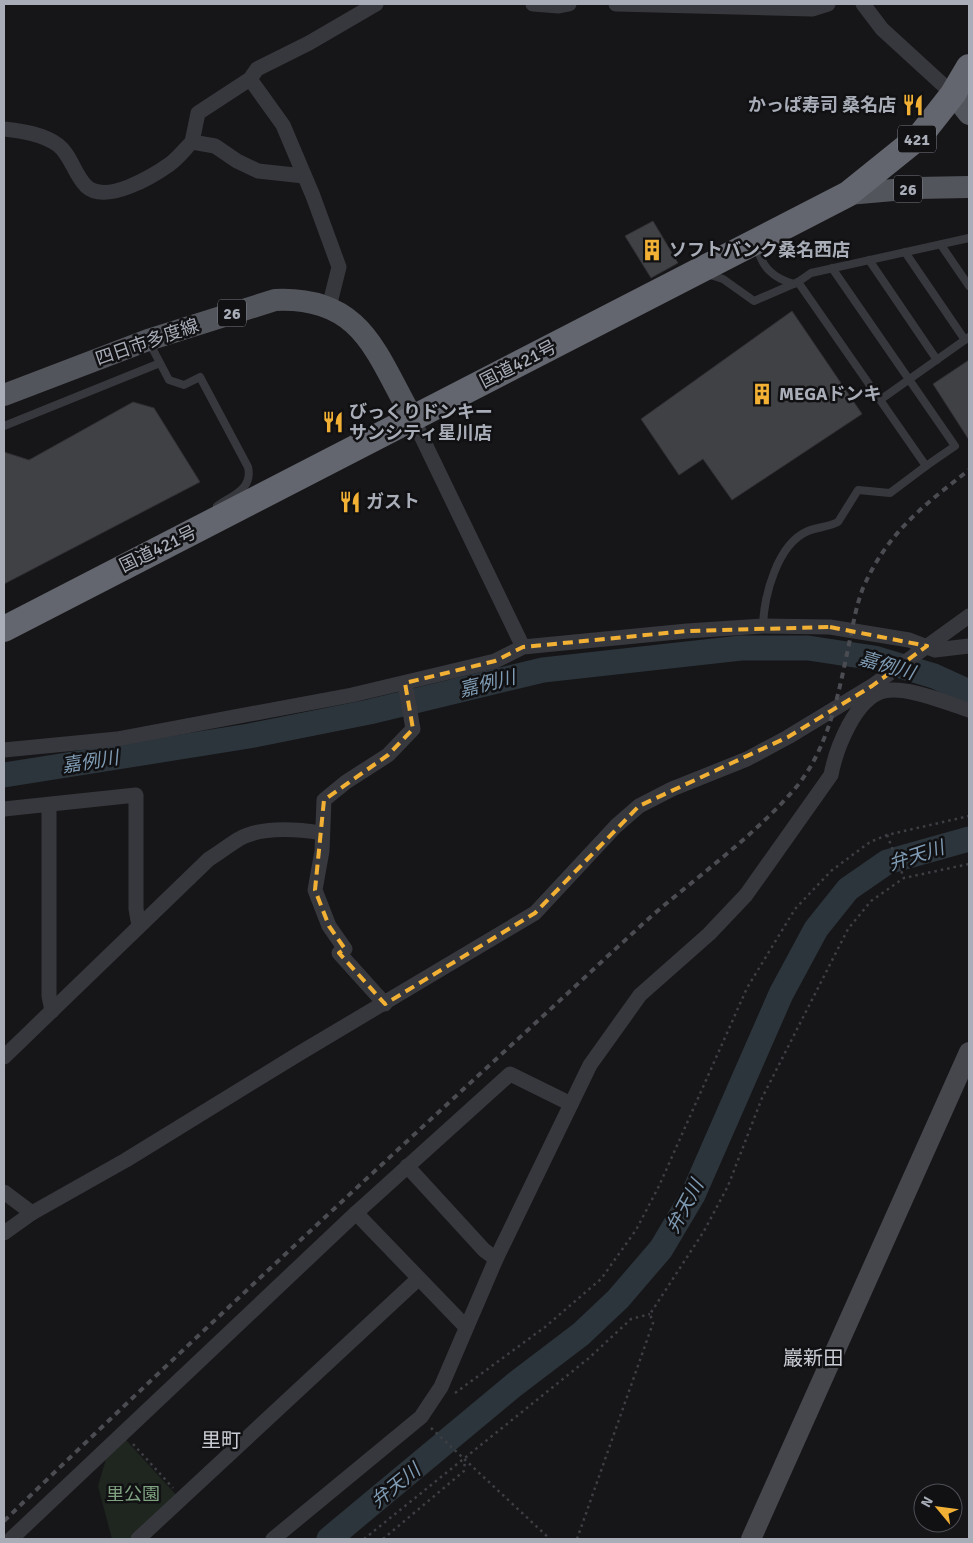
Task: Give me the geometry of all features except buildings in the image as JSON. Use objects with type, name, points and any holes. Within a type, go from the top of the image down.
[{"type":"highway","name":"国道421号","points":[[4,629],[205,518],[413,418],[848,194],[961,104],[969,67]]},
{"type":"main road","name":"26","points":[[848,194],[916,188],[969,187]]},
{"type":"main road","name":"四日市多度線","points":[[4,395],[148,340],[275,300],[303,301],[329,307],[350,320],[366,335],[413,418]]},
{"type":"street","points":[[4,129],[30,134],[57,144],[65,151],[74,171],[87,187],[96,191],[129,188],[170,164],[192,142],[198,113],[250,79],[257,69],[266,63],[309,43],[375,4]]},
{"type":"street","points":[[533,4],[559,6],[569,4]]},
{"type":"street","points":[[616,4],[774,6],[812,9],[828,4]]},
{"type":"street","points":[[863,4],[882,29],[961,104]]},
{"type":"street","points":[[250,79],[283,125],[339,268],[329,307]]},
{"type":"street","points":[[192,142],[216,146],[237,161],[258,171],[304,176]]},
{"type":"street","points":[[413,418],[523,647]]},
{"type":"street","points":[[273,1539],[413,1424],[430,1404],[441,1387],[465,1326],[590,1064],[640,995],[709,934],[746,895],[831,775],[846,728],[874,690],[890,675],[969,616]]},
{"type":"street","points":[[4,750],[116,739],[405,686],[494,661],[523,647],[687,631],[763,626],[830,627],[909,640],[923,650],[969,646]]},
{"type":"street","points":[[385,1004],[339,953],[345,949],[329,926],[315,885],[322,851],[324,800],[346,782],[388,755],[413,729],[405,686]]},
{"type":"street","points":[[4,1233],[32,1213],[126,1160],[300,1053],[535,913],[616,826],[639,806],[672,789],[747,759],[874,690],[913,693],[969,710]]},
{"type":"street","points":[[4,809],[136,795],[136,910],[139,926]]},
{"type":"street","points":[[49,805],[49,996],[52,1011]]},
{"type":"street","points":[[4,1057],[210,859],[241,838],[267,831],[306,830],[322,833]]},
{"type":"street","points":[[751,1539],[969,1052]]},
{"type":"street","points":[[11,1539],[356,1213],[510,1074],[571,1104]]},
{"type":"street","points":[[407,1166],[484,1250],[496,1259]]},
{"type":"street","points":[[4,1192],[32,1213]]},
{"type":"street","points":[[356,1213],[465,1326]]},
{"type":"street","points":[[138,1539],[418,1279]]},
{"type":"lane","points":[[698,271],[724,279],[754,301],[796,283],[811,273],[969,238]]},
{"type":"lane","points":[[756,241],[759,255],[768,270],[783,281],[796,283],[926,466]]},
{"type":"lane","points":[[941,245],[969,286]]},
{"type":"lane","points":[[880,400],[967,339],[905,252]]},
{"type":"lane","points":[[869,260],[937,360]]},
{"type":"lane","points":[[763,626],[764,600],[774,574],[785,552],[798,537],[808,530],[838,522],[858,490],[890,492],[955,446],[832,268]]},
{"type":"lane","points":[[148,340],[169,380],[184,385],[200,377],[248,467],[250,481],[246,487],[205,518]]},
{"type":"lane","points":[[4,426],[160,363]]},
{"type":"path","points":[[430,1404],[449,1398],[545,1326],[601,1279],[636,1230],[659,1186],[747,988],[795,909],[831,871],[870,842],[887,835],[969,816]]},
{"type":"path","points":[[887,835],[904,878]]},
{"type":"path","points":[[364,1539],[465,1460],[589,1358],[631,1319],[650,1314],[704,1231],[728,1186],[762,1098],[848,929],[871,901],[904,878],[969,864]]},
{"type":"path","points":[[577,1539],[653,1323],[650,1314]]},
{"type":"path","points":[[426,1423],[550,1539]]},
{"type":"path","points":[[123,1433],[183,1498]]},
{"type":"path","points":[[383,1539],[464,1471],[465,1460]]},
{"type":"highlighted area","points":[[830,627],[927,646],[872,686],[788,737],[639,806],[535,913],[385,1004],[339,953],[345,949],[329,926],[315,890],[324,800],[388,755],[413,729],[405,683],[495,661],[523,647],[687,631]]},
{"type":"green space","name":"里公園","points":[[126,1440],[177,1496],[130,1539],[112,1539],[98,1486],[106,1459]]},
{"type":"waterway","name":"嘉例川","points":[[4,775],[249,736],[369,712],[543,670],[741,648],[808,648],[874,658],[934,676],[969,692]]},
{"type":"waterway","name":"弁天川","points":[[329,1539],[514,1385],[581,1334],[618,1299],[661,1249],[693,1195],[781,994],[816,929],[848,889],[887,862],[969,839]]},
{"type":"railway","points":[[4,1521],[204,1330],[406,1142],[655,913],[726,855],[777,809],[804,776],[815,759],[823,741],[836,703],[858,602],[863,588],[883,551],[922,508],[969,470]]},
{"type":"place","name":"かっぱ寿司 桑名店","points":[[913,105]]},
{"type":"place","name":"ソフトバンク桑名西店","points":[[652,250]]},
{"type":"place","name":"MEGAドンキ","points":[[762,394]]},
{"type":"place","name":"びっくりドンキー サンシティ星川店","points":[[333,422]]},
{"type":"place","name":"ガスト","points":[[350,502]]},
{"type":"district","name":"巖新田","points":[[813,1358]]},
{"type":"district","name":"里町","points":[[221,1440]]}]
